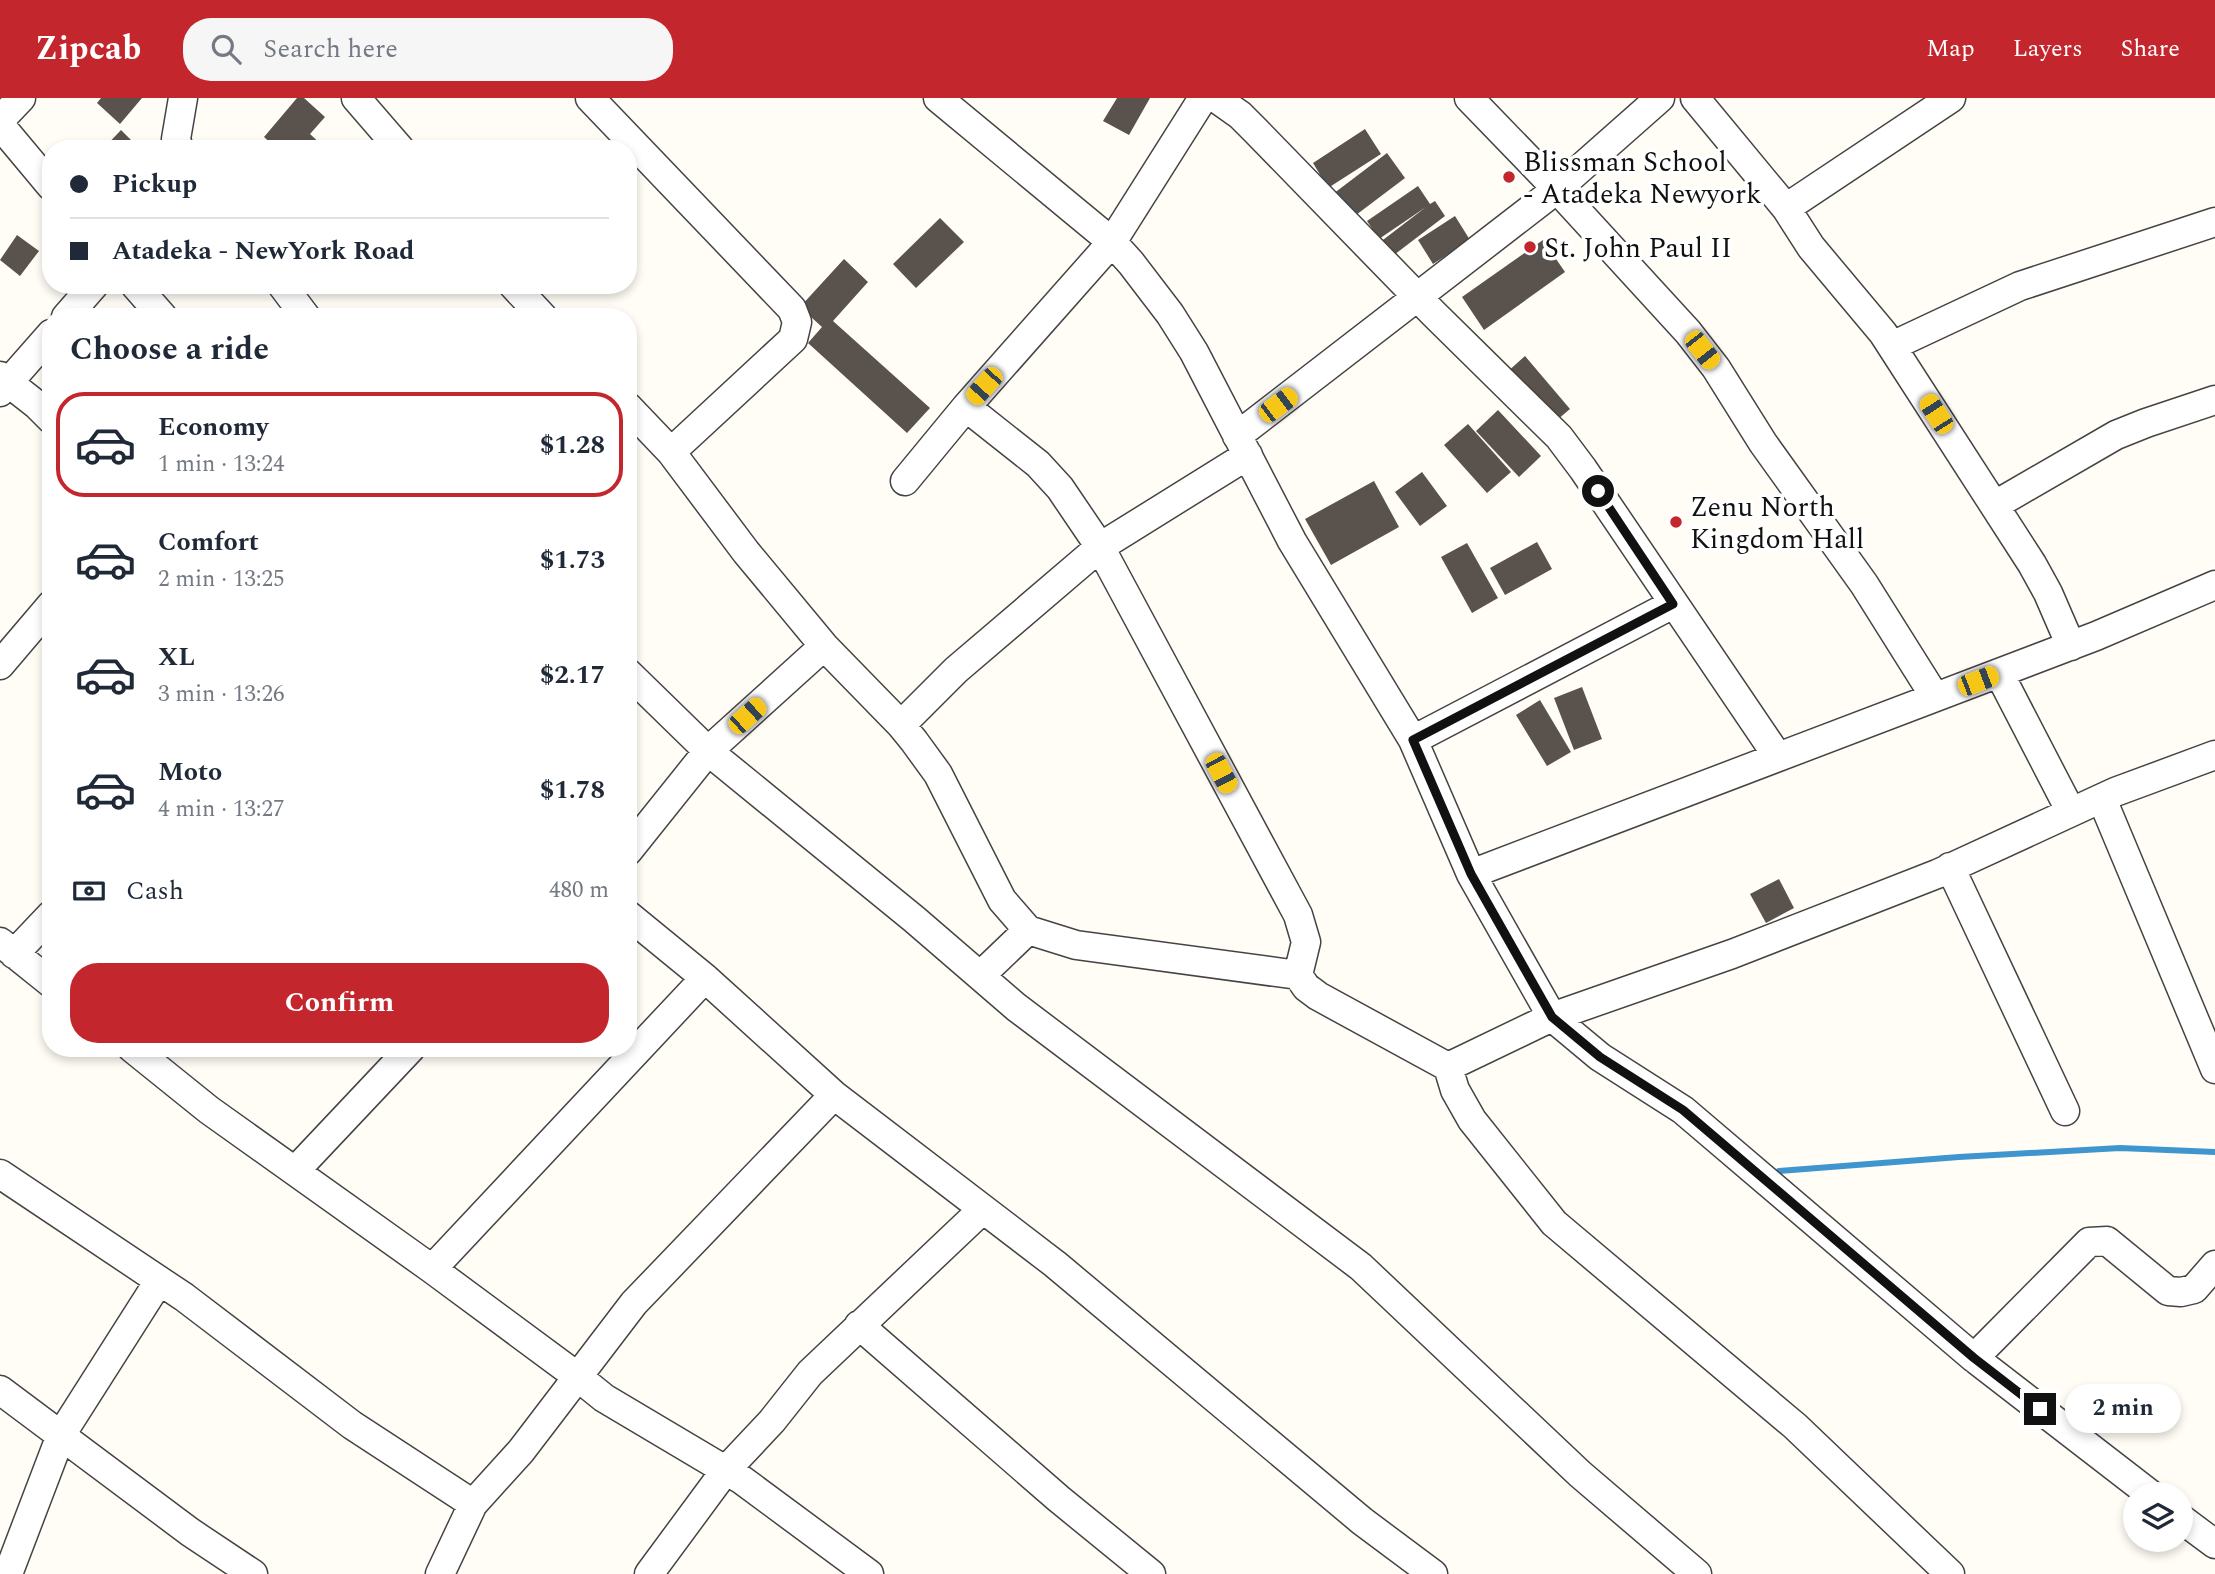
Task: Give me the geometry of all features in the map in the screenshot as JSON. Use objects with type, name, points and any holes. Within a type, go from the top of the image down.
[{"type":"street","points":[[21,98],[0,122],[42,175]]},
{"type":"street","points":[[176,140],[183,98]]},
{"type":"street","points":[[356,98],[392,140]]},
{"type":"street","points":[[590,98],[630,140]]},
{"type":"street","points":[[938,98],[1112,242],[1170,314],[1194,352],[1292,541],[1413,740],[1471,874],[1552,1017],[1600,1057],[1683,1110],[1974,1358],[2134,1482]]},
{"type":"street","points":[[905,481],[965,407],[1112,242],[1203,98]]},
{"type":"street","points":[[1216,98],[1240,115],[1559,437],[1778,758]]},
{"type":"street","points":[[1469,98],[1688,332],[1716,368],[1763,443],[1864,584],[1935,697]]},
{"type":"street","points":[[901,725],[956,670],[1100,547],[1243,446],[1418,297],[1557,189],[1660,98]]},
{"type":"street","points":[[1695,98],[1786,208],[1811,247],[1892,346],[1995,505],[2048,593],[2071,646]]},
{"type":"street","points":[[1786,208],[1951,98]]},
{"type":"street","points":[[637,147],[792,309],[797,322],[793,339],[671,452]]},
{"type":"street","points":[[1892,346],[2020,286],[2215,222]]},
{"type":"street","points":[[74,308],[86,294]]},
{"type":"street","points":[[143,294],[155,308]]},
{"type":"street","points":[[521,294],[535,308]]},
{"type":"street","points":[[42,343],[3,383],[42,410]]},
{"type":"street","points":[[1995,505],[2116,435],[2215,400]]},
{"type":"street","points":[[965,407],[1038,464],[1060,488],[1100,547],[1298,915],[1306,942],[1298,975],[1306,987],[1448,1067],[1455,1090],[1472,1120],[1554,1223],[1795,1426],[1950,1574]]},
{"type":"street","points":[[637,416],[671,452],[746,552],[824,646],[901,725],[938,774],[1002,900],[1028,930],[1076,945],[1298,975]]},
{"type":"street","points":[[1471,874],[2071,646],[2215,585]]},
{"type":"street","points":[[1413,740],[1673,604]]},
{"type":"street","points":[[0,665],[42,616]]},
{"type":"street","points":[[637,840],[708,751],[824,646]]},
{"type":"street","points":[[1999,673],[2071,812]]},
{"type":"street","points":[[637,682],[708,751],[981,975],[1016,1007],[1361,1267],[1580,1474],[1697,1574]]},
{"type":"street","points":[[1448,1067],[1552,1017],[1732,954],[1950,867],[2071,812],[2215,755]]},
{"type":"street","points":[[2102,799],[2215,1069]]},
{"type":"street","points":[[1950,867],[2065,1111]]},
{"type":"street","points":[[42,922],[7,948],[42,976]]},
{"type":"street","points":[[637,922],[705,978],[834,1095],[1055,1264],[1362,1521],[1433,1574]]},
{"type":"street","points":[[981,975],[1028,930]]},
{"type":"street","points":[[637,1050],[705,978]]},
{"type":"street","points":[[153,1057],[209,1110],[432,1269],[604,1398],[742,1480],[869,1574]]},
{"type":"street","points":[[295,1171],[403,1057]]},
{"type":"street","points":[[432,1269],[631,1057]]},
{"type":"street","points":[[440,1574],[473,1504],[521,1451],[634,1303],[834,1095]]},
{"type":"street","points":[[0,1174],[159,1281],[352,1425],[473,1504]]},
{"type":"street","points":[[649,1574],[725,1471],[772,1421],[810,1373],[982,1210]]},
{"type":"street","points":[[1974,1358],[2089,1242],[2106,1241],[2168,1292],[2194,1289],[2215,1265]]},
{"type":"street","points":[[8,1574],[61,1435],[159,1281]]},
{"type":"street","points":[[859,1325],[1059,1499],[1152,1574]]},
{"type":"street","points":[[0,1390],[61,1435],[214,1563],[253,1574]]},
{"type":"street","points":[[2193,1528],[2215,1544]]},
{"type":"building","points":[[101,98],[142,98],[120,124],[97,103]]},
{"type":"building","points":[[297,98],[304,98],[325,117],[310,134],[316,140],[267,140],[264,137]]},
{"type":"building","points":[[1117,98],[1150,98],[1129,135],[1103,121]]},
{"type":"building","points":[[1365,129],[1381,154],[1328,188],[1313,163]]},
{"type":"building","points":[[121,130],[131,140],[112,140]]},
{"type":"building","points":[[1387,153],[1405,178],[1352,218],[1333,194]]},
{"type":"building","points":[[1418,186],[1430,204],[1435,201],[1445,216],[1390,258],[1379,243],[1426,207],[1379,239],[1367,221]]},
{"type":"building","points":[[1455,216],[1470,240],[1433,264],[1418,240]]},
{"type":"building","points":[[940,218],[964,242],[916,288],[893,264]]},
{"type":"building","points":[[17,235],[39,251],[20,276],[0,260]]},
{"type":"building","points":[[1543,240],[1565,272],[1484,330],[1462,297]]},
{"type":"building","points":[[844,259],[868,282],[833,321],[930,408],[907,433],[808,343],[822,327],[800,307]]},
{"type":"building","points":[[1525,356],[1570,409],[1551,425],[1506,373]]},
{"type":"building","points":[[1498,410],[1541,456],[1519,477],[1476,431]]},
{"type":"building","points":[[1468,424],[1511,472],[1487,493],[1444,445]]},
{"type":"building","points":[[1422,472],[1447,506],[1420,526],[1395,492]]},
{"type":"building","points":[[1374,481],[1399,527],[1331,565],[1305,519]]},
{"type":"building","points":[[1537,542],[1552,569],[1505,595],[1490,568]]},
{"type":"building","points":[[1467,543],[1498,598],[1472,613],[1441,557]]},
{"type":"building","points":[[1582,687],[1602,739],[1574,750],[1554,698]]},
{"type":"building","points":[[1540,700],[1571,752],[1547,766],[1516,715]]},
{"type":"building","points":[[1779,879],[1794,908],[1766,923],[1750,894]]},
{"type":"waterway","points":[[1779,1171],[2120,1148],[2215,1152]]},
{"type":"place","name":"Blissman School - Atadeka Newyork","points":[[1509,177]]},
{"type":"place","name":"St. John Paul II","points":[[1530,247]]},
{"type":"place","name":"Zenu North Kingdom Hall","points":[[1676,522]]},
{"type":"route","points":[[1598,491],[1673,604],[1413,740],[1471,874],[1552,1017],[1600,1057],[1683,1110],[1974,1358],[2040,1409]]}]
